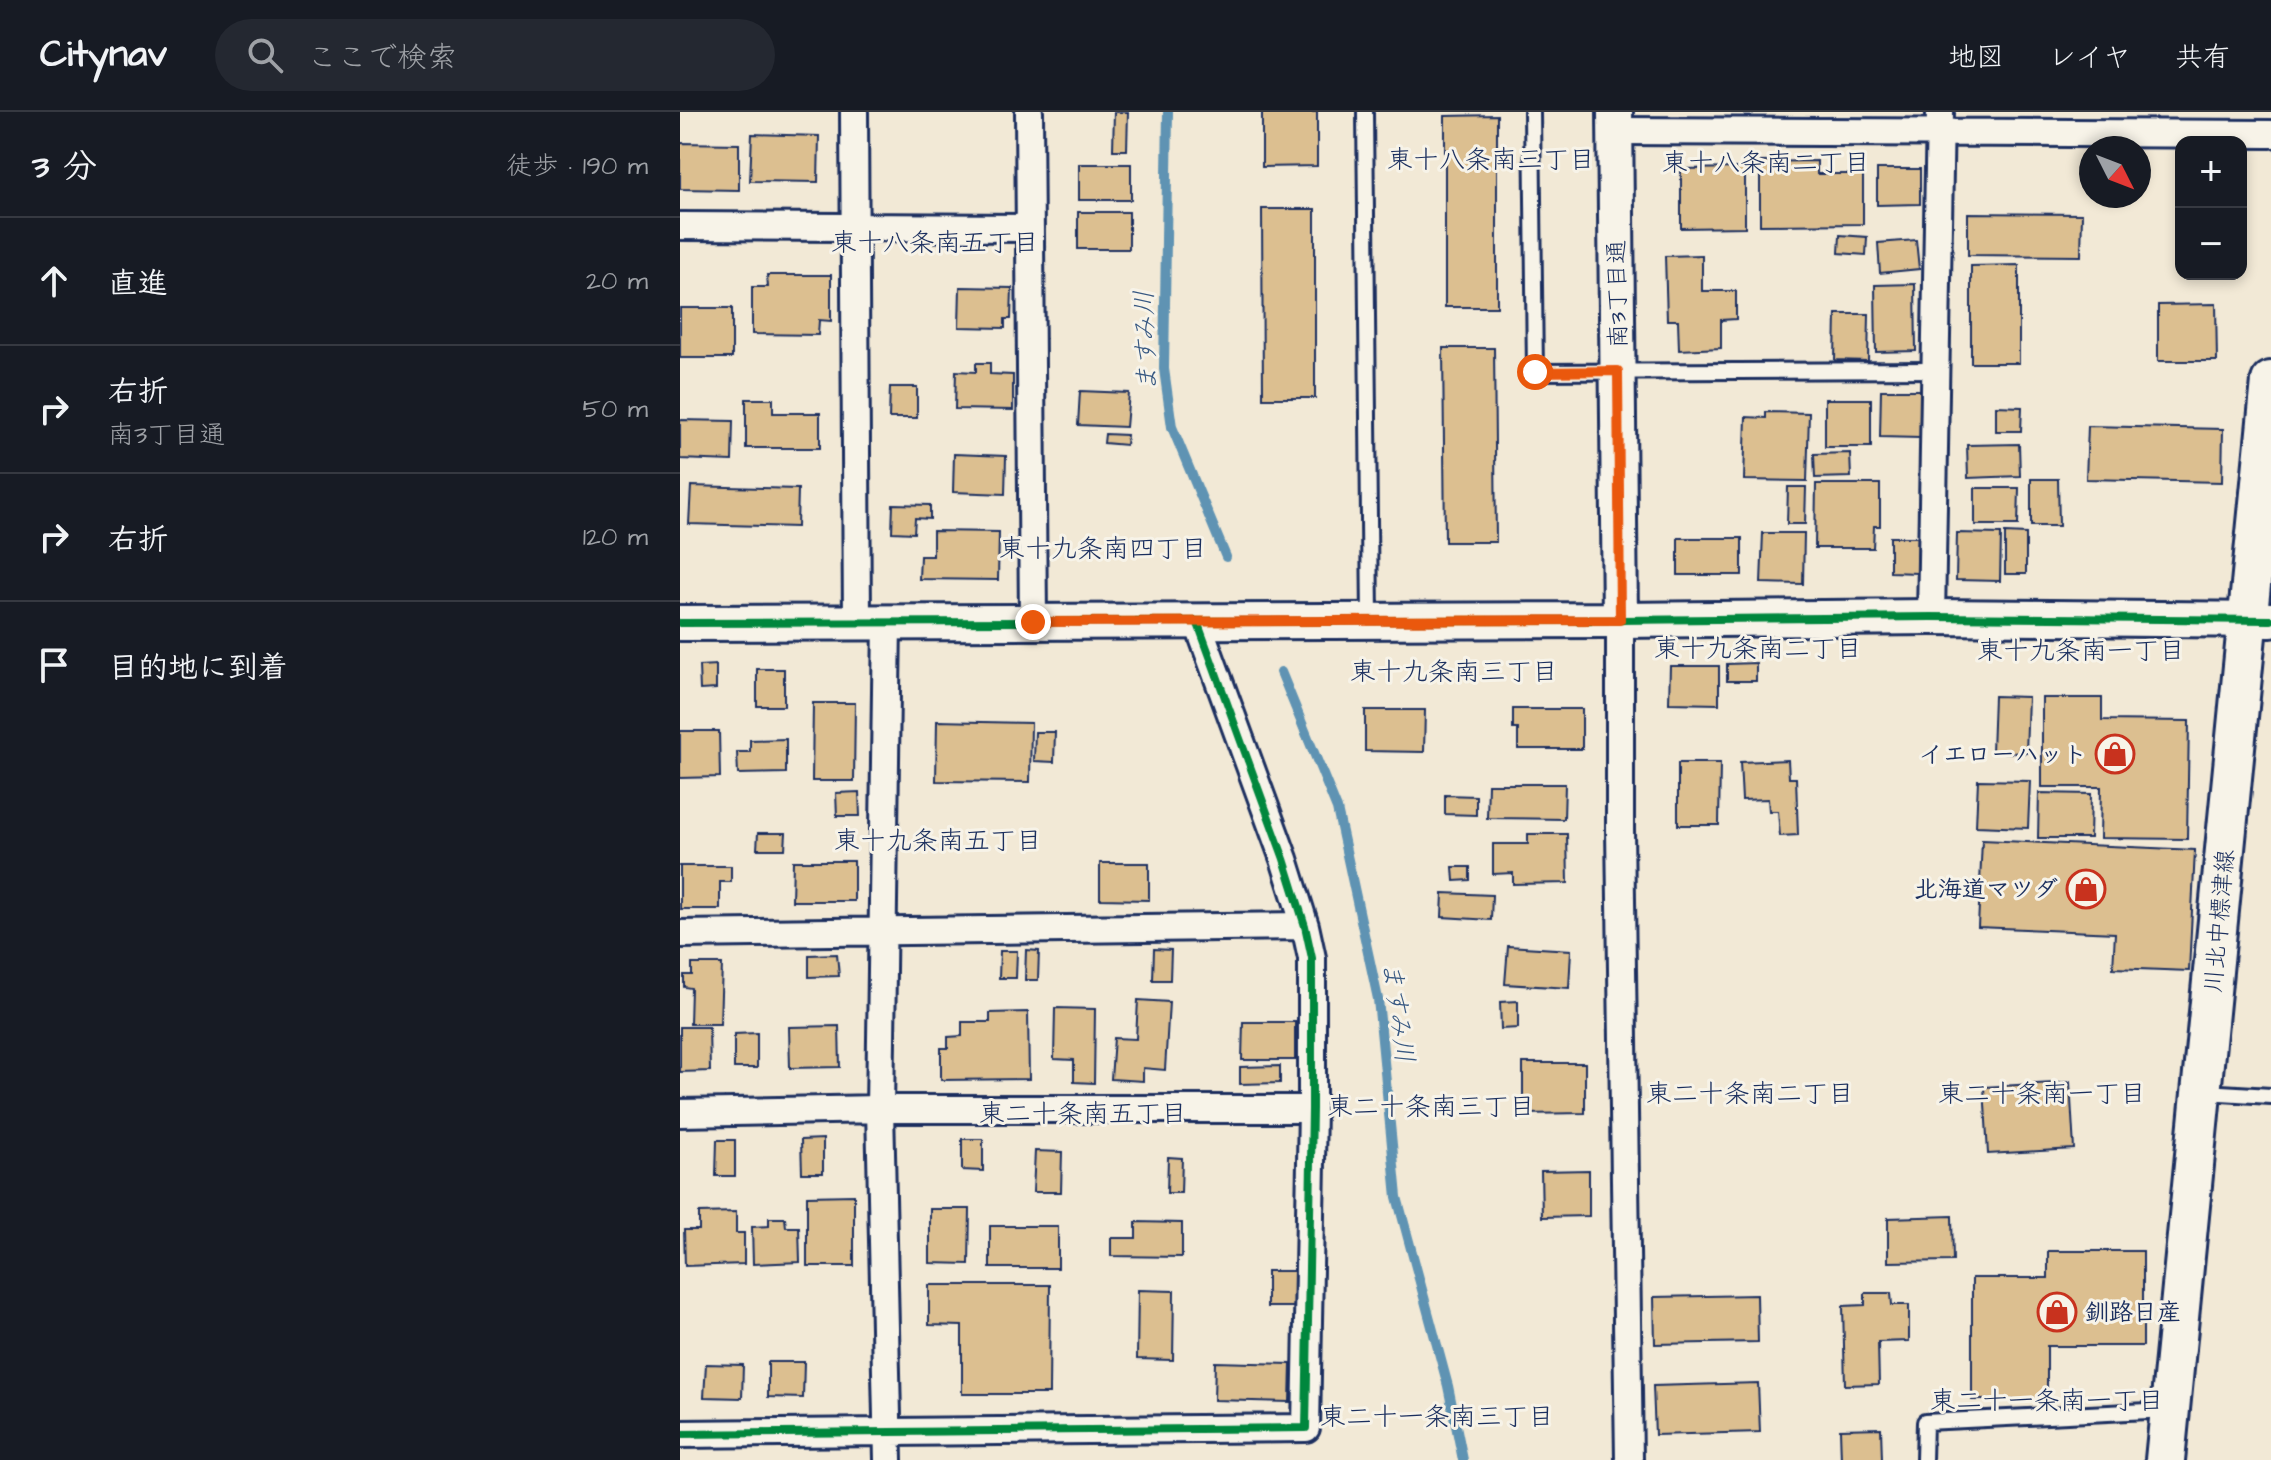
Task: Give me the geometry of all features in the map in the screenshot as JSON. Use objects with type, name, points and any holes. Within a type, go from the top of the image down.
[{"type":"main road","name":"川北中標津線","points":[[2165,1460],[2202,1092],[2259,620],[2271,381]]},
{"type":"street","points":[[854,112],[882,931],[880,1109],[888,1460]]},
{"type":"street","points":[[1029,112],[1033,622]]},
{"type":"street","points":[[1615,121],[1940,122],[2271,134]]},
{"type":"street","name":"南3丁目通","points":[[1615,121],[1620,620]]},
{"type":"street","points":[[1931,617],[1940,122]]},
{"type":"street","points":[[680,226],[1030,228]]},
{"type":"street","points":[[680,623],[1931,617],[2259,620]]},
{"type":"street","points":[[1620,620],[1629,1460]]},
{"type":"street","points":[[680,1434],[1306,1428],[1312,958],[1305,926],[1197,621]]},
{"type":"street","points":[[680,934],[1305,926]]},
{"type":"street","points":[[680,1113],[880,1109],[1312,1109]]},
{"type":"lane","points":[[1365,112],[1370,621]]},
{"type":"lane","points":[[1532,112],[1535,372],[1935,370]]},
{"type":"lane","points":[[2202,1092],[2271,1096]]},
{"type":"lane","points":[[1924,1460],[1925,1422],[2168,1410]]},
{"type":"building","points":[[1114,112],[1128,112],[1127,150],[1113,150]]},
{"type":"building","points":[[1262,112],[1317,112],[1317,166],[1262,167]]},
{"type":"building","points":[[1497,115],[1497,307],[1445,307],[1445,116]]},
{"type":"building","points":[[752,134],[819,136],[818,182],[750,181]]},
{"type":"building","points":[[680,143],[739,144],[739,190],[680,189]]},
{"type":"building","points":[[1817,161],[1817,174],[1863,174],[1863,224],[1760,225],[1760,162]]},
{"type":"building","points":[[1079,164],[1131,164],[1131,200],[1079,200]]},
{"type":"building","points":[[1745,168],[1745,227],[1681,228],[1681,169]]},
{"type":"building","points":[[1877,169],[1920,169],[1920,204],[1877,205]]},
{"type":"building","points":[[1262,209],[1315,209],[1315,398],[1263,398]]},
{"type":"building","points":[[1078,212],[1129,212],[1129,249],[1078,249]]},
{"type":"building","points":[[1968,213],[2082,214],[2081,256],[1968,255]]},
{"type":"building","points":[[1840,235],[1867,237],[1866,255],[1839,253]]},
{"type":"building","points":[[1916,240],[1919,269],[1880,273],[1878,243]]},
{"type":"building","points":[[1702,255],[1702,291],[1736,291],[1736,319],[1721,320],[1721,348],[1679,350],[1678,320],[1667,320],[1665,256]]},
{"type":"building","points":[[2019,265],[2019,363],[1971,363],[1971,266]]},
{"type":"building","points":[[767,275],[831,275],[831,321],[819,320],[818,335],[752,334],[752,287],[768,287]]},
{"type":"building","points":[[1915,284],[1916,351],[1876,352],[1875,285]]},
{"type":"building","points":[[960,287],[1012,288],[1011,319],[1005,319],[1005,328],[959,327]]},
{"type":"building","points":[[2216,304],[2217,361],[2158,361],[2158,305]]},
{"type":"building","points":[[680,308],[732,308],[732,358],[680,358]]},
{"type":"building","points":[[1836,314],[1869,314],[1868,361],[1835,360]]},
{"type":"building","points":[[1443,348],[1494,348],[1496,542],[1445,542]]},
{"type":"building","points":[[976,363],[990,363],[990,374],[1013,375],[1013,410],[955,409],[956,371],[976,372]]},
{"type":"building","points":[[890,387],[917,387],[917,418],[889,418]]},
{"type":"building","points":[[1881,390],[1921,390],[1920,438],[1880,437]]},
{"type":"building","points":[[1080,391],[1129,393],[1126,427],[1078,425]]},
{"type":"building","points":[[746,399],[773,399],[773,413],[820,413],[820,448],[746,448]]},
{"type":"building","points":[[1825,399],[1871,399],[1871,447],[1825,447]]},
{"type":"building","points":[[1996,406],[2022,407],[2021,431],[1996,431]]},
{"type":"building","points":[[1766,412],[1809,413],[1807,481],[1744,480],[1746,417],[1766,418]]},
{"type":"building","points":[[680,420],[733,421],[732,461],[680,459]]},
{"type":"building","points":[[2088,426],[2223,429],[2222,482],[2086,479]]},
{"type":"building","points":[[1105,434],[1127,435],[1126,445],[1104,443]]},
{"type":"building","points":[[2019,444],[2020,476],[1968,478],[1967,445]]},
{"type":"building","points":[[1850,453],[1851,477],[1815,478],[1814,454]]},
{"type":"building","points":[[954,454],[1006,456],[1005,494],[953,492]]},
{"type":"building","points":[[2031,479],[2058,479],[2059,526],[2031,526]]},
{"type":"building","points":[[1816,484],[1880,484],[1880,526],[1874,526],[1873,548],[1815,548]]},
{"type":"building","points":[[691,486],[798,489],[797,527],[689,524]]},
{"type":"building","points":[[1788,487],[1806,487],[1805,524],[1787,524]]},
{"type":"building","points":[[1975,488],[2019,488],[2018,525],[1975,525]]},
{"type":"building","points":[[893,504],[930,505],[930,519],[915,518],[914,533],[892,532]]},
{"type":"building","points":[[933,531],[999,532],[998,580],[919,579],[920,556],[933,556]]},
{"type":"building","points":[[1763,533],[1804,533],[1803,584],[1761,583]]},
{"type":"building","points":[[1957,533],[2001,534],[2000,581],[1956,580]]},
{"type":"building","points":[[2005,533],[2026,534],[2026,574],[2005,574]]},
{"type":"building","points":[[1890,537],[1918,537],[1917,573],[1890,572]]},
{"type":"building","points":[[1678,538],[1742,538],[1742,575],[1678,575]]},
{"type":"building","points":[[1756,663],[1756,681],[1727,681],[1727,664]]},
{"type":"building","points":[[716,665],[716,689],[700,690],[699,666]]},
{"type":"building","points":[[1670,666],[1719,666],[1719,704],[1669,703]]},
{"type":"building","points":[[757,669],[784,669],[784,706],[757,706]]},
{"type":"building","points":[[1994,696],[2028,697],[2026,753],[1992,752]]},
{"type":"building","name":"イエローハット","points":[[2042,698],[2102,698],[2102,720],[2189,721],[2187,839],[2100,838],[2101,787],[2042,787]]},
{"type":"building","points":[[813,703],[855,703],[854,781],[812,781]]},
{"type":"building","points":[[1513,709],[1582,709],[1582,749],[1518,749],[1518,729],[1513,729]]},
{"type":"building","points":[[1365,710],[1425,710],[1424,752],[1365,751]]},
{"type":"building","points":[[937,721],[1031,723],[1030,782],[936,781]]},
{"type":"building","points":[[680,731],[719,731],[720,777],[680,778]]},
{"type":"building","points":[[1035,732],[1055,732],[1054,762],[1034,761]]},
{"type":"building","points":[[786,739],[786,773],[738,774],[737,752],[750,752],[750,740]]},
{"type":"building","points":[[1788,760],[1789,778],[1796,778],[1798,835],[1780,836],[1778,811],[1769,811],[1768,799],[1742,800],[1740,762]]},
{"type":"building","points":[[1678,763],[1720,763],[1719,825],[1678,825]]},
{"type":"building","points":[[1978,780],[2030,781],[2028,828],[1976,826]]},
{"type":"building","points":[[1488,784],[1565,784],[1564,819],[1487,818]]},
{"type":"building","points":[[859,792],[860,816],[837,816],[836,793]]},
{"type":"building","points":[[2039,793],[2091,794],[2090,838],[2038,838]]},
{"type":"building","points":[[1445,795],[1476,796],[1476,815],[1445,814]]},
{"type":"building","points":[[758,833],[786,833],[785,849],[757,849]]},
{"type":"building","points":[[1528,834],[1567,834],[1568,883],[1513,884],[1513,873],[1493,874],[1493,844],[1528,844]]},
{"type":"building","name":"北海道マツダ","points":[[1982,840],[2195,850],[2189,971],[2113,968],[2115,933],[1978,927]]},
{"type":"building","points":[[793,861],[854,861],[854,901],[792,901]]},
{"type":"building","points":[[1100,863],[1149,863],[1149,900],[1100,899]]},
{"type":"building","points":[[680,866],[731,866],[731,882],[720,882],[720,909],[680,909]]},
{"type":"building","points":[[1453,867],[1470,867],[1470,880],[1454,881]]},
{"type":"building","points":[[1443,893],[1492,895],[1491,920],[1442,917]]},
{"type":"building","points":[[1508,946],[1571,950],[1569,988],[1505,984]]},
{"type":"building","points":[[1154,949],[1171,950],[1170,980],[1153,980]]},
{"type":"building","points":[[1026,950],[1039,951],[1038,980],[1025,980]]},
{"type":"building","points":[[1000,951],[1017,951],[1016,978],[999,978]]},
{"type":"building","points":[[837,954],[839,976],[809,977],[809,955]]},
{"type":"building","points":[[692,964],[722,964],[720,1024],[690,1024],[691,988],[684,987],[684,975],[692,975]]},
{"type":"building","points":[[1138,1000],[1169,1002],[1165,1070],[1143,1068],[1143,1081],[1111,1079],[1114,1038],[1136,1039]]},
{"type":"building","points":[[1518,1001],[1518,1028],[1501,1029],[1500,1002]]},
{"type":"building","points":[[1055,1008],[1095,1009],[1094,1083],[1074,1082],[1074,1060],[1054,1059]]},
{"type":"building","points":[[1028,1012],[1029,1079],[941,1080],[941,1048],[948,1048],[948,1037],[962,1036],[962,1022],[990,1022],[990,1013]]},
{"type":"building","points":[[1243,1022],[1295,1022],[1295,1060],[1242,1060]]},
{"type":"building","points":[[839,1026],[840,1067],[790,1068],[789,1027]]},
{"type":"building","points":[[680,1027],[709,1027],[710,1071],[680,1072]]},
{"type":"building","points":[[757,1033],[757,1068],[734,1068],[734,1034]]},
{"type":"building","points":[[1523,1063],[1585,1063],[1585,1113],[1523,1114]]},
{"type":"building","points":[[1280,1066],[1280,1083],[1240,1084],[1240,1067]]},
{"type":"building","points":[[2070,1082],[2074,1149],[1988,1154],[1984,1087]]},
{"type":"building","points":[[823,1139],[823,1173],[802,1173],[801,1140]]},
{"type":"building","points":[[962,1139],[983,1139],[983,1171],[962,1170]]},
{"type":"building","points":[[717,1140],[735,1140],[735,1176],[716,1176]]},
{"type":"building","points":[[1035,1151],[1062,1152],[1061,1192],[1033,1192]]},
{"type":"building","points":[[1168,1157],[1182,1158],[1181,1193],[1167,1193]]},
{"type":"building","points":[[1589,1170],[1589,1216],[1542,1217],[1541,1171]]},
{"type":"building","points":[[854,1195],[854,1266],[807,1266],[807,1196]]},
{"type":"building","points":[[930,1209],[970,1209],[969,1264],[930,1263]]},
{"type":"building","points":[[736,1212],[736,1233],[744,1233],[744,1264],[685,1266],[684,1230],[699,1230],[699,1213]]},
{"type":"building","points":[[1952,1216],[1953,1261],[1888,1262],[1888,1218]]},
{"type":"building","points":[[769,1218],[785,1218],[786,1227],[799,1227],[800,1262],[753,1264],[752,1227],[769,1226]]},
{"type":"building","points":[[1136,1222],[1182,1223],[1182,1257],[1111,1256],[1111,1238],[1136,1238]]},
{"type":"building","points":[[990,1226],[1058,1226],[1058,1268],[990,1268]]},
{"type":"building","name":"釧路日産","points":[[2048,1251],[2143,1251],[2143,1346],[2047,1346],[2047,1400],[1972,1400],[1972,1278],[2048,1278]]},
{"type":"building","points":[[1267,1271],[1298,1271],[1298,1307],[1267,1307]]},
{"type":"building","points":[[929,1285],[1050,1285],[1049,1394],[962,1394],[962,1326],[929,1325]]},
{"type":"building","points":[[1138,1290],[1174,1291],[1173,1360],[1137,1359]]},
{"type":"building","points":[[1865,1293],[1891,1293],[1892,1305],[1909,1305],[1909,1341],[1878,1342],[1879,1384],[1845,1385],[1843,1306],[1865,1305]]},
{"type":"building","points":[[1757,1295],[1758,1342],[1655,1344],[1654,1297]]},
{"type":"building","points":[[768,1362],[804,1362],[803,1398],[768,1397]]},
{"type":"building","points":[[1215,1362],[1291,1364],[1290,1402],[1214,1400]]},
{"type":"building","points":[[706,1364],[743,1365],[742,1398],[704,1397]]},
{"type":"building","points":[[1758,1383],[1760,1432],[1655,1435],[1653,1386]]},
{"type":"building","points":[[1881,1428],[1882,1460],[1841,1460],[1840,1429]]},
{"type":"waterway","name":"ますみ川","points":[[1168,112],[1164,369],[1172,427],[1226,557]]},
{"type":"waterway","name":"ますみ川","points":[[1281,672],[1337,809],[1378,999],[1397,1197],[1448,1386],[1463,1460]]},
{"type":"cycle path","points":[[680,623],[1931,617],[2271,620]]},
{"type":"cycle path","points":[[680,1434],[1306,1428],[1312,958],[1284,859],[1197,621]]},
{"type":"place","name":"イエローハット","points":[[2115,754]]},
{"type":"place","name":"北海道マツダ","points":[[2086,889]]},
{"type":"place","name":"釧路日産","points":[[2057,1312]]},
{"type":"district","name":"東十八条南三丁目","points":[[1491,159]]},
{"type":"district","name":"東十八条南二丁目","points":[[1766,162]]},
{"type":"district","name":"東十八条南五丁目","points":[[935,242]]},
{"type":"district","name":"東十九条南四丁目","points":[[1103,548]]},
{"type":"district","name":"東十九条南二丁目","points":[[1758,648]]},
{"type":"district","name":"東十九条南一丁目","points":[[2081,650]]},
{"type":"district","name":"東十九条南三丁目","points":[[1454,671]]},
{"type":"district","name":"東十九条南五丁目","points":[[938,840]]},
{"type":"district","name":"東二十条南二丁目","points":[[1750,1093]]},
{"type":"district","name":"東二十条南一丁目","points":[[2042,1093]]},
{"type":"district","name":"東二十条南三丁目","points":[[1431,1106]]},
{"type":"district","name":"東二十条南五丁目","points":[[1083,1113]]},
{"type":"district","name":"東二十一条南一丁目","points":[[2047,1400]]},
{"type":"district","name":"東二十一条南三丁目","points":[[1437,1416]]},
{"type":"route","points":[[1033,622],[1620,620],[1618,371],[1535,372]]}]
